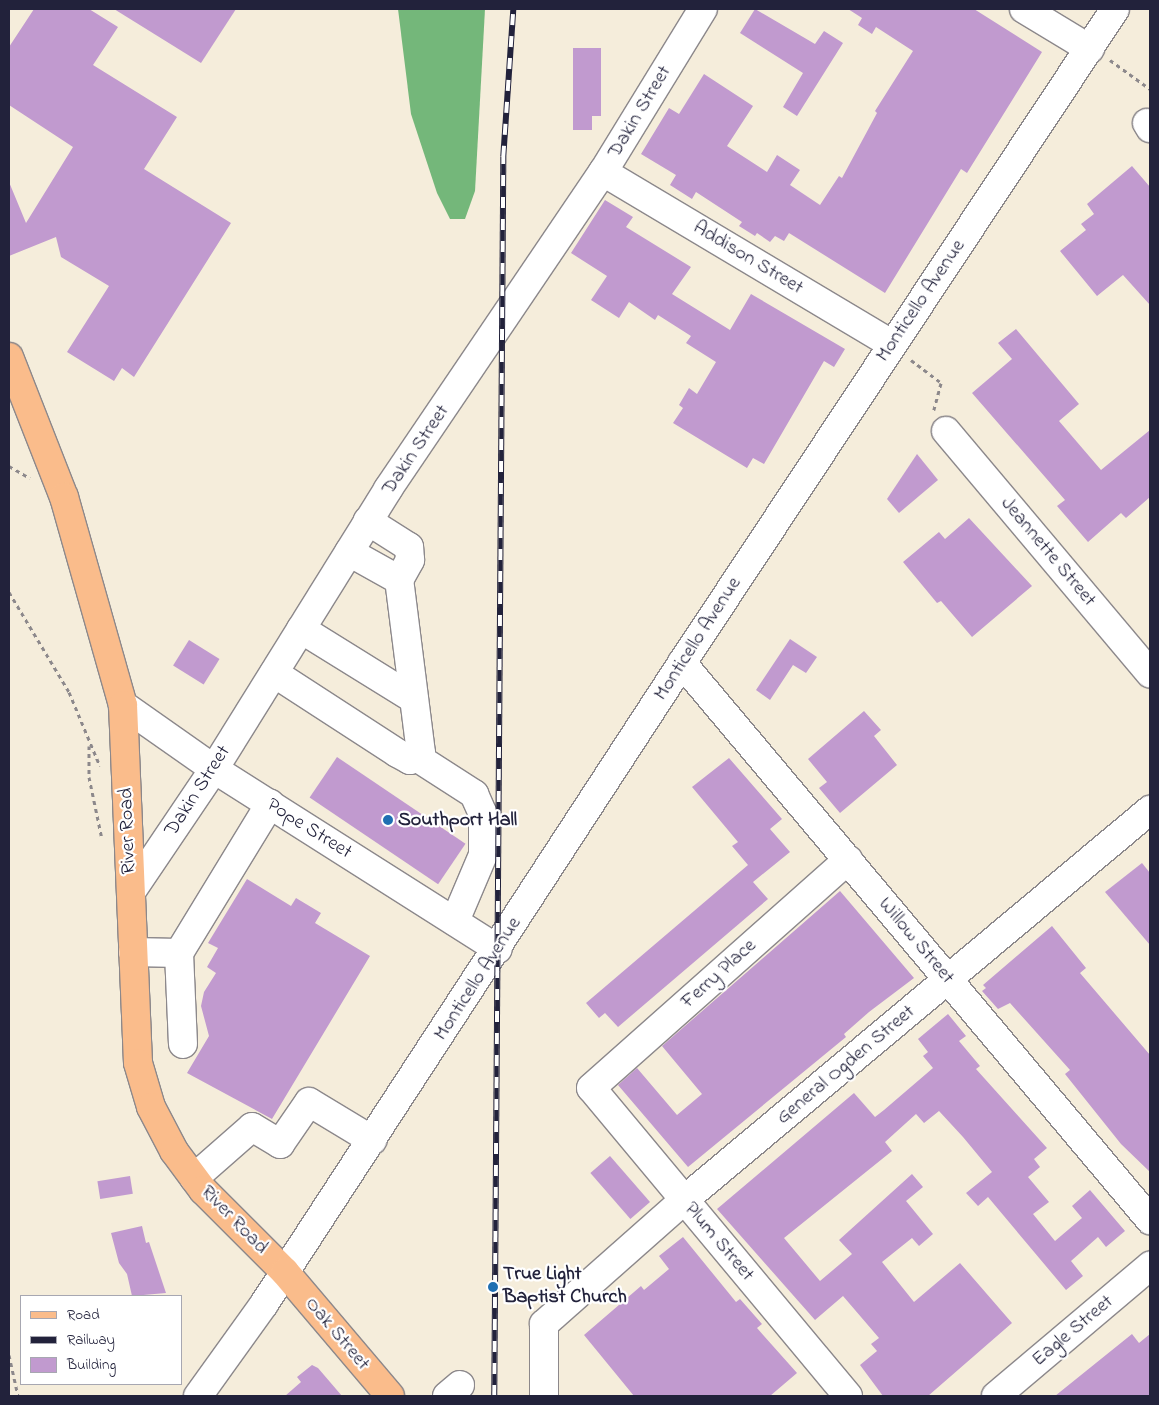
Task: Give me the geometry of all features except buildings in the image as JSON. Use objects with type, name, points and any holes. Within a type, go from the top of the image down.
[{"type":"main road","name":"River Road","points":[[9,357],[64,497],[123,705],[138,1063],[151,1107],[174,1151],[194,1178],[285,1272]]},
{"type":"main road","name":"Oak Street","points":[[285,1272],[390,1396]]},
{"type":"street","name":"Dakin Street","points":[[131,892],[214,769],[368,521],[604,172],[703,9]]},
{"type":"street","points":[[1024,9],[1098,54]]},
{"type":"street","name":"Monticello Avenue","points":[[198,1396],[285,1272],[892,344],[1098,54],[1115,9]]},
{"type":"street","name":"Addison Street","points":[[604,172],[892,344]]},
{"type":"street","name":"Jeannette Street","points":[[946,430],[1150,673]]},
{"type":"street","points":[[274,672],[396,753],[410,760],[418,758],[421,753],[399,580],[410,560],[410,547],[368,521]]},
{"type":"street","points":[[349,552],[399,580]]},
{"type":"street","points":[[301,629],[414,699]]},
{"type":"street","name":"Willow Street","points":[[682,663],[1150,1220]]},
{"type":"street","name":"Pope Street","points":[[123,705],[214,769],[498,949]]},
{"type":"street","points":[[418,758],[474,794],[483,814],[483,855],[455,921]]},
{"type":"street","points":[[183,1044],[179,953],[270,804]]},
{"type":"street","name":"General Ogden Street","points":[[544,1396],[544,1324],[684,1200],[1150,810]]},
{"type":"street","name":"Ferry Place","points":[[591,1088],[848,860]]},
{"type":"street","points":[[133,952],[179,953]]},
{"type":"street","name":"Plum Street","points":[[591,1088],[848,1396]]},
{"type":"street","points":[[194,1178],[252,1127],[280,1144],[309,1102],[372,1140]]},
{"type":"street","name":"Eagle Street","points":[[996,1396],[1150,1266]]},
{"type":"path","points":[[1098,54],[1150,89]]},
{"type":"path","points":[[923,367],[941,383]]},
{"type":"path","points":[[9,592],[69,692],[90,746]]},
{"type":"path","points":[[9,1355],[18,1396]]},
{"type":"green space","points":[[398,9],[485,9],[475,191],[465,219],[450,219],[437,193],[411,114]]},
{"type":"railway","points":[[494,1396],[503,157],[513,9]]},
{"type":"place","name":"Southport Hall","points":[[388,820]]},
{"type":"place","name":"True Light Baptist Church","points":[[493,1287]]}]
